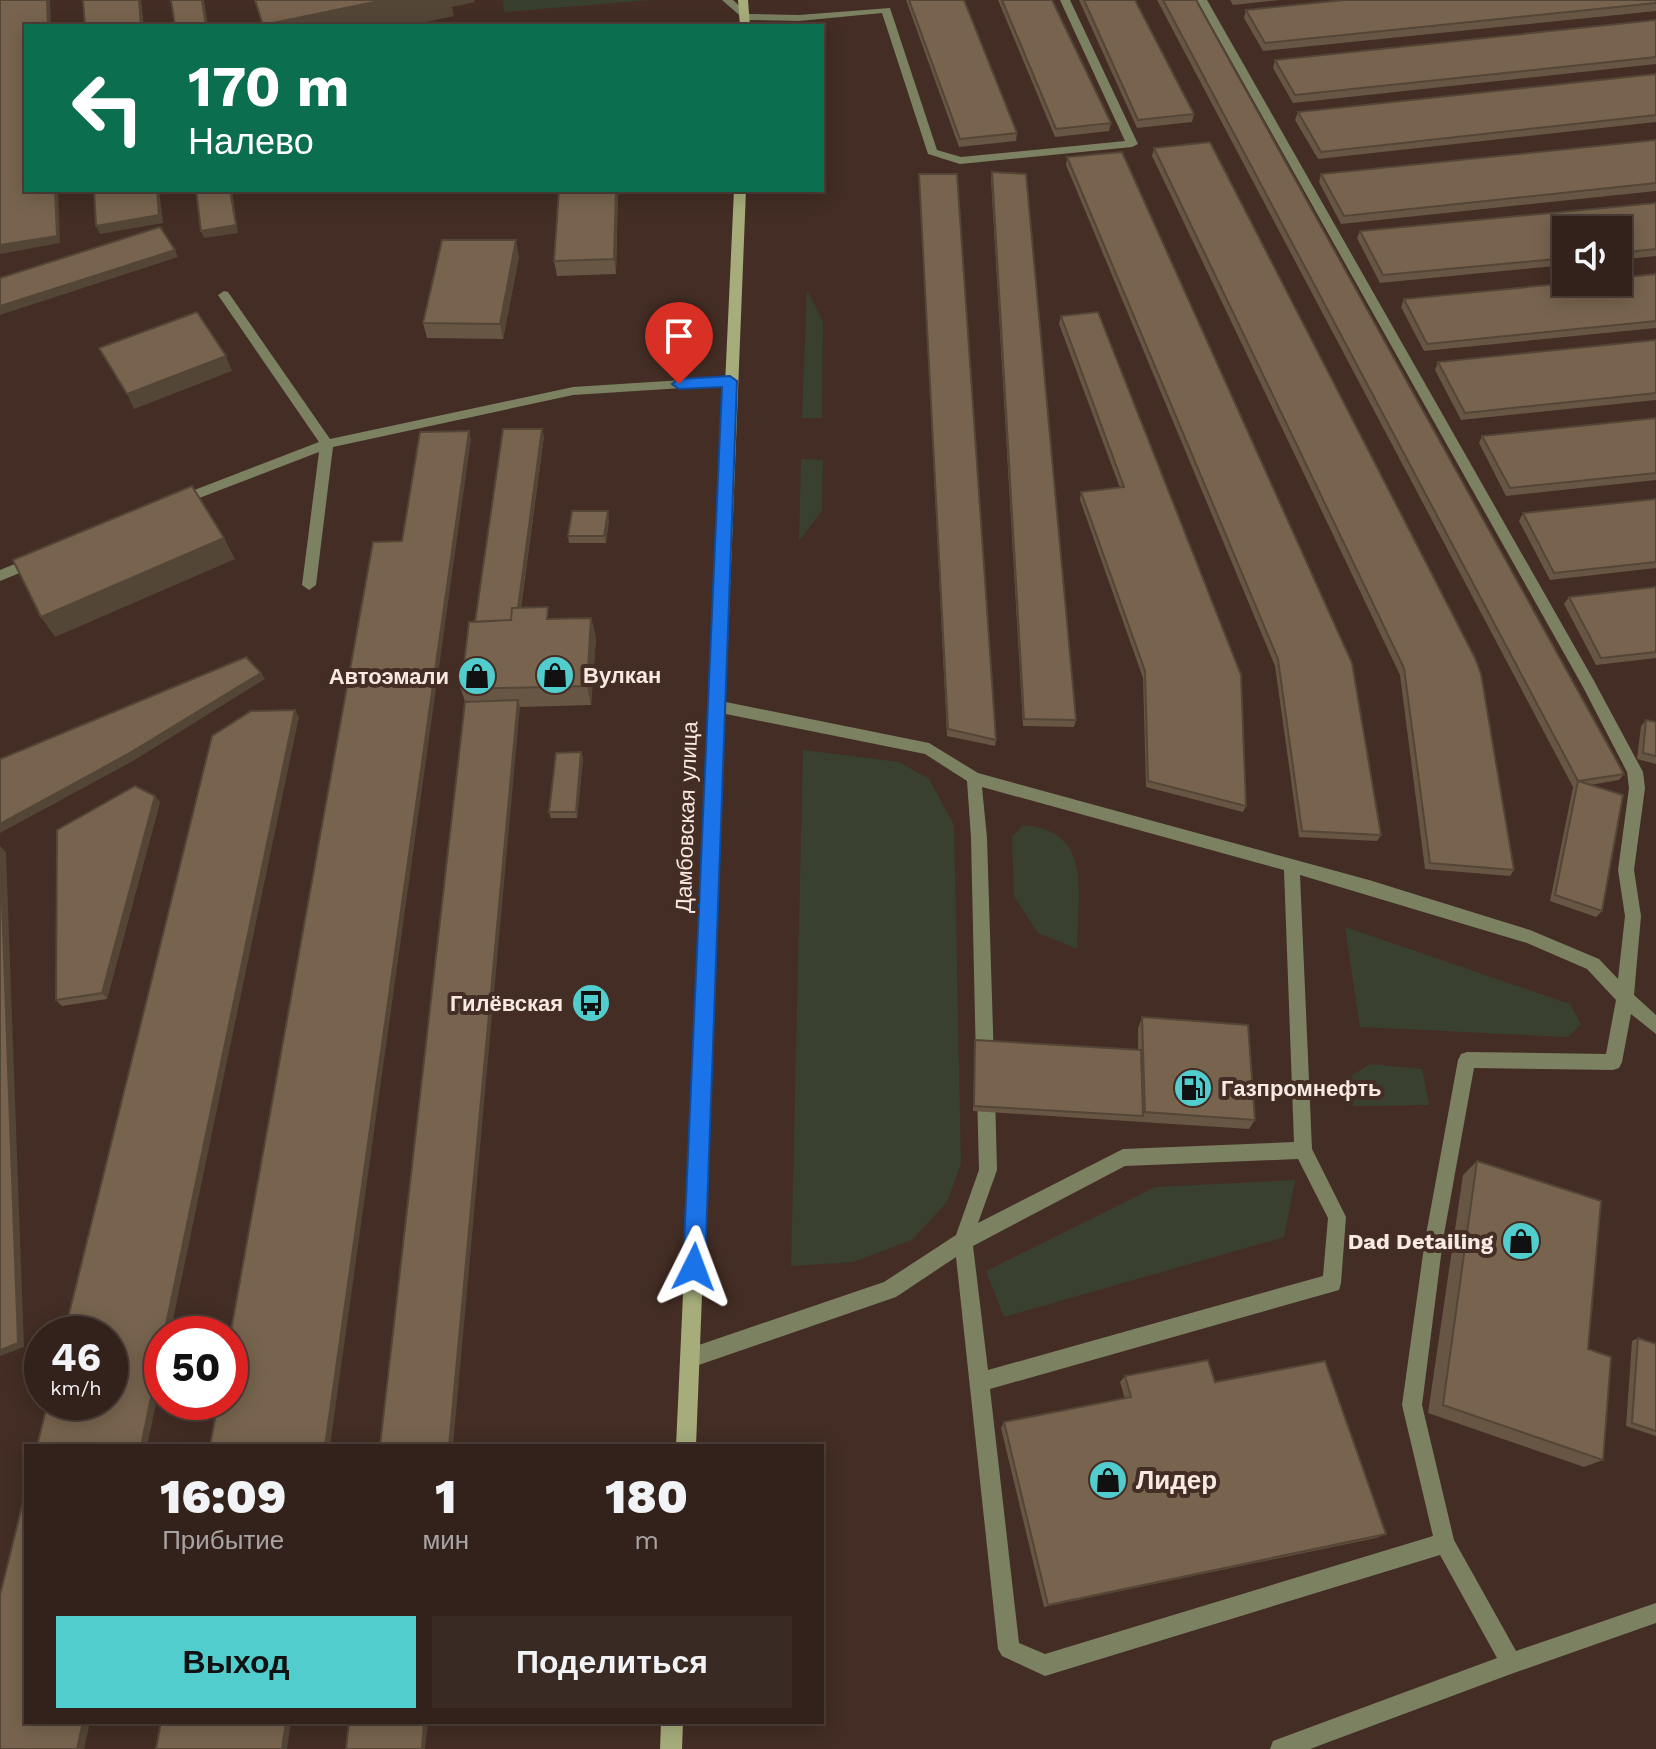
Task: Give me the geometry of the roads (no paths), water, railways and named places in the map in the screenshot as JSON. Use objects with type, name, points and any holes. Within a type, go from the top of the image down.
[{"type":"main road","points":[[743,0],[745,22]]},
{"type":"main road","name":"Дамбовская улица","points":[[686,1444],[740,192]]},
{"type":"main road","points":[[671,1749],[672,1724]]},
{"type":"lane","points":[[727,0],[745,22],[886,10],[932,152],[960,161],[1132,144],[1065,0]]},
{"type":"lane","points":[[1202,0],[1598,700],[1635,772],[1637,788],[1626,870],[1633,916],[1625,998],[1613,1062],[1467,1060],[1434,1240],[1412,1405],[1445,1543],[1511,1663]]},
{"type":"lane","points":[[224,295],[327,444],[309,585]]},
{"type":"lane","points":[[159,509],[327,444],[573,391],[730,381]]},
{"type":"lane","points":[[0,576],[58,552]]},
{"type":"lane","points":[[716,706],[929,749],[974,778],[1292,866],[1530,937],[1593,964],[1656,1026]]},
{"type":"lane","points":[[974,778],[979,838],[988,1170],[963,1241],[1009,1649],[1045,1665],[1445,1543]]},
{"type":"lane","points":[[980,1382],[1332,1283],[1337,1217],[1303,1150],[1292,866]]},
{"type":"lane","points":[[690,1358],[889,1290],[963,1241],[1123,1158],[1303,1150]]},
{"type":"lane","points":[[1281,1749],[1511,1663],[1656,1613]]},
{"type":"place","name":"Вулкан","points":[[555,675]]},
{"type":"place","name":"Автоэмали","points":[[477,676]]},
{"type":"place","name":"Гилёвская","points":[[591,1003]]},
{"type":"place","name":"Газпромнефть","points":[[1193,1088]]},
{"type":"place","name":"Dad Detailing","points":[[1521,1241]]},
{"type":"place","name":"Лидер","points":[[1108,1480]]}]
